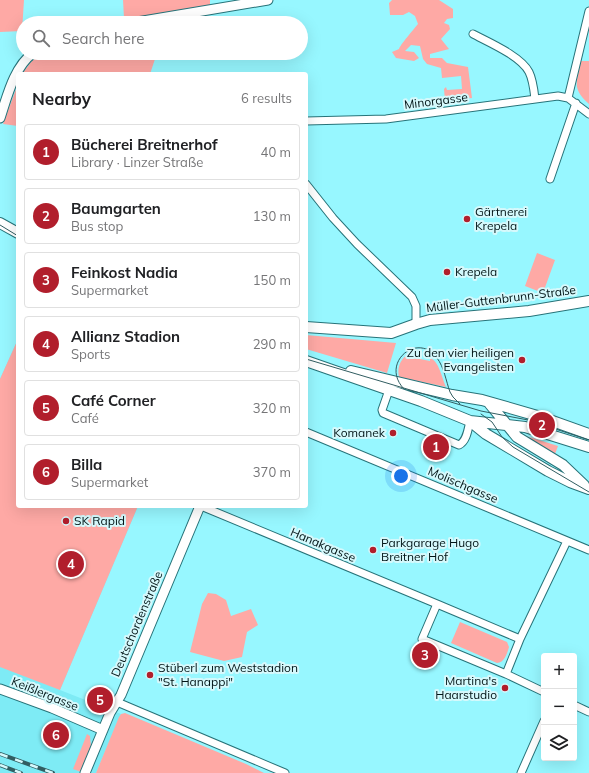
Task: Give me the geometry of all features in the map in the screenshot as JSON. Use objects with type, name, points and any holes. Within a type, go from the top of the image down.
[{"type":"main road","points":[[0,223],[16,233]]},
{"type":"main road","name":"Müller-Guttenbrunn-Straße","points":[[308,327],[391,333],[416,324],[439,319],[529,311],[589,301]]},
{"type":"main road","points":[[310,362],[421,401],[470,421],[525,427],[589,447]]},
{"type":"main road","points":[[310,362],[329,365],[399,383],[488,402],[540,417],[589,434]]},
{"type":"main road","points":[[488,402],[517,437],[563,465],[589,489]]},
{"type":"main road","points":[[470,421],[486,434],[548,471],[570,482],[589,489]]},
{"type":"street","points":[[175,16],[268,0]]},
{"type":"street","points":[[589,11],[568,98],[589,114]]},
{"type":"street","points":[[472,34],[498,47],[522,63],[529,71],[535,99]]},
{"type":"street","points":[[18,72],[26,60]]},
{"type":"street","points":[[0,118],[10,88],[16,76]]},
{"type":"street","name":"Minorgasse","points":[[308,121],[386,119],[558,96],[568,98]]},
{"type":"street","points":[[550,179],[576,103]]},
{"type":"street","points":[[308,187],[333,218],[357,244],[412,297],[416,306],[416,324]]},
{"type":"street","points":[[389,390],[382,410],[383,413],[458,445],[462,443],[467,434],[470,421]]},
{"type":"street","name":"Molischgasse","points":[[308,433],[589,550]]},
{"type":"street","name":"Deutschordenstraße","points":[[85,773],[103,730],[117,702],[199,508]]},
{"type":"street","name":"Hanakgasse","points":[[205,508],[520,639]]},
{"type":"street","points":[[506,674],[520,639],[567,541]]},
{"type":"street","points":[[437,604],[422,639],[506,674],[541,691]]},
{"type":"street","name":"Keißlergasse","points":[[0,689],[52,708],[103,730]]},
{"type":"street","points":[[117,702],[285,773]]},
{"type":"street","points":[[577,706],[589,712]]},
{"type":"street","points":[[521,773],[542,725]]},
{"type":"shaded area","points":[[0,0],[24,0],[23,16],[16,16],[16,31],[0,32]]},
{"type":"shaded area","points":[[123,0],[210,0],[210,6],[173,13],[144,16],[124,16]]},
{"type":"shaded area","points":[[392,0],[439,0],[453,9],[453,18],[447,19],[444,23],[449,25],[450,29],[441,39],[449,49],[430,54],[430,58],[442,58],[447,63],[468,67],[472,98],[445,101],[444,89],[446,87],[447,90],[462,89],[461,76],[442,78],[441,68],[427,64],[423,59],[420,46],[411,45],[405,51],[414,52],[419,58],[414,61],[396,58],[392,52],[399,49],[418,24],[415,16],[409,12],[403,15],[390,15],[389,3]]},
{"type":"shaded area","points":[[33,60],[155,60],[151,72],[24,72]]},
{"type":"shaded area","points":[[581,61],[589,61],[589,104],[580,93],[577,84]]},
{"type":"shaded area","points":[[16,89],[16,126],[3,124]]},
{"type":"shaded area","points":[[537,253],[555,260],[543,293],[525,286]]},
{"type":"shaded area","points":[[308,335],[396,343],[387,373],[308,350]]},
{"type":"shaded area","name":"SK Rapid","points":[[16,343],[16,508],[137,508],[60,690],[121,714],[96,773],[0,773],[0,379]]},
{"type":"shaded area","name":"SK Rapid","points":[[16,343],[16,508],[137,508],[60,690],[0,667],[0,379]]},
{"type":"shaded area","points":[[407,355],[414,355],[415,358],[430,361],[430,358],[433,360],[440,370],[446,387],[399,377],[398,370],[400,364]]},
{"type":"shaded area","points":[[523,435],[558,446],[555,454]]},
{"type":"shaded area","points":[[208,593],[216,594],[226,600],[231,616],[251,609],[258,625],[247,632],[242,657],[224,661],[190,652],[202,604]]},
{"type":"shaded area","points":[[460,622],[507,642],[509,647],[503,660],[497,663],[451,643]]},
{"type":"shaded area","points":[[125,713],[264,773],[96,773],[119,717],[121,714]]},
{"type":"shaded area","points":[[87,734],[90,736],[91,747],[81,772],[73,769]]},
{"type":"tram line","points":[[0,225],[16,235]]},
{"type":"tram line","points":[[404,389],[397,379],[396,369],[398,361],[404,354],[412,349],[420,348],[429,351],[437,358],[443,370],[450,392],[460,404]]},
{"type":"tram line","points":[[308,360],[481,411],[528,420],[589,440]]},
{"type":"tram line","points":[[481,414],[492,422],[502,437],[513,447],[589,492]]},
{"type":"railway","points":[[0,754],[53,773]]},
{"type":"railway","points":[[0,765],[21,773]]},
{"type":"place","name":"Gärtnerei Krepela","points":[[467,219]]},
{"type":"place","name":"Krepela","points":[[447,272]]},
{"type":"place","name":"Zu den vier heiligen Evangelisten","points":[[522,360]]},
{"type":"place","name":"Baumgarten","points":[[542,425]]},
{"type":"place","name":"Komanek","points":[[393,433]]},
{"type":"place","name":"Bücherei Breitnerhof","points":[[436,447]]},
{"type":"place","name":"SK Rapid","points":[[66,521]]},
{"type":"place","name":"Parkgarage Hugo Breitner Hof","points":[[373,550]]},
{"type":"place","name":"Allianz Stadion","points":[[71,564]]},
{"type":"place","name":"Feinkost Nadia","points":[[425,655]]},
{"type":"place","name":"Stüberl zum Weststadion \"St. Hanappi\"","points":[[150,675]]},
{"type":"place","name":"Martina's Haarstudio","points":[[505,688]]},
{"type":"place","name":"Café Corner","points":[[100,700]]},
{"type":"place","name":"Billa","points":[[56,735]]}]
